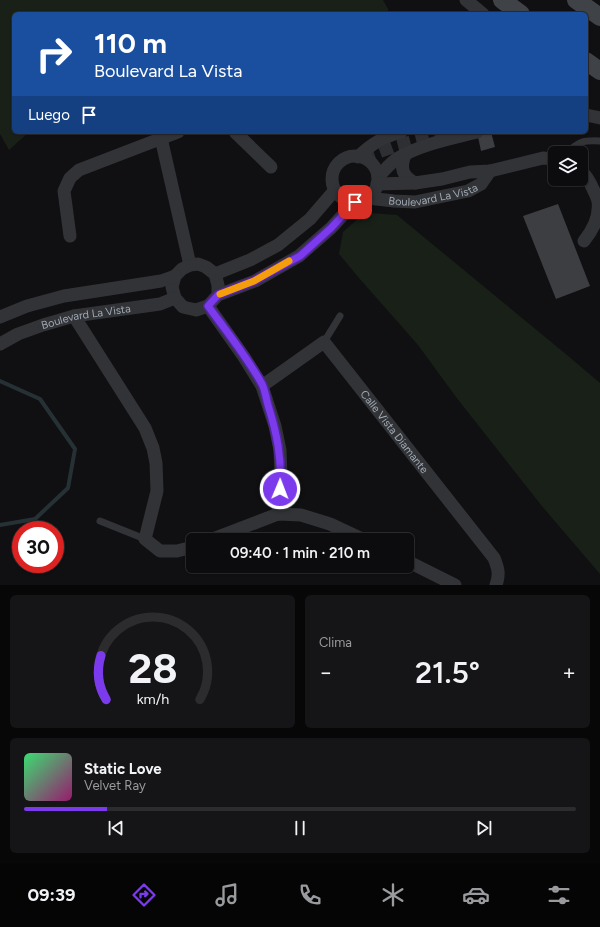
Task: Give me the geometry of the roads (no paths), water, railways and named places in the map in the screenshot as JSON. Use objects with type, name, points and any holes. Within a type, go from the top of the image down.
[{"type":"main road","points":[[576,0],[600,17]]},
{"type":"main road","points":[[588,62],[600,71]]},
{"type":"street","points":[[466,0],[481,12]]},
{"type":"street","points":[[588,115],[600,118]]},
{"type":"street","points":[[70,236],[64,191],[70,178],[79,170],[172,134]]},
{"type":"street","points":[[237,134],[271,166]]},
{"type":"street","points":[[358,157],[374,143],[392,134]]},
{"type":"street","points":[[218,295],[218,285],[215,274],[206,267],[198,264],[190,265],[182,269],[176,276],[172,287],[175,298],[183,307],[196,310],[208,306],[218,295],[254,281],[300,256],[331,228],[355,202],[368,198],[374,192],[378,181],[397,159],[426,145],[469,134]]},
{"type":"street","points":[[161,138],[190,265]]},
{"type":"street","points":[[405,155],[402,162],[404,175],[415,183]]},
{"type":"street","points":[[355,202],[343,199],[335,190],[332,181],[333,171],[339,163],[348,158],[358,157],[367,160],[374,167],[378,181]]},
{"type":"street","name":"Boulevard La Vista","points":[[378,181],[415,183],[442,179],[470,172],[490,171],[543,158],[548,159]]},
{"type":"street","name":"Boulevard La Vista","points":[[368,198],[415,202],[468,191],[481,184],[490,171]]},
{"type":"street","points":[[584,241],[594,228],[598,215],[599,202],[588,179]]},
{"type":"street","points":[[215,274],[250,260],[278,245],[310,218],[335,190]]},
{"type":"street","name":"Boulevard La Vista","points":[[0,317],[26,306],[64,296],[161,281],[176,276]]},
{"type":"street","name":"Boulevard La Vista","points":[[0,344],[18,334],[74,316],[160,304],[175,298]]},
{"type":"street","points":[[208,306],[244,357],[262,386],[275,426],[280,450],[281,476],[278,514]]},
{"type":"street","points":[[74,316],[145,428],[153,448],[156,463],[157,491],[145,539],[160,551],[177,551],[186,548]]},
{"type":"street","points":[[262,386],[324,342]]},
{"type":"street","name":"Calle Vista Diamante","points":[[324,342],[494,558],[498,568],[498,579],[496,585]]},
{"type":"street","points":[[228,533],[278,514],[301,515],[330,524],[349,533]]},
{"type":"street","points":[[414,564],[455,585]]},
{"type":"lane","points":[[575,146],[579,143],[589,140],[600,141]]},
{"type":"lane","points":[[324,342],[340,316]]},
{"type":"lane","points":[[100,521],[145,539]]},
{"type":"waterway","points":[[0,381],[40,399],[75,449],[68,488],[35,519],[0,525]]},
{"type":"tunnel","points":[[362,158],[395,146],[441,134]]}]
